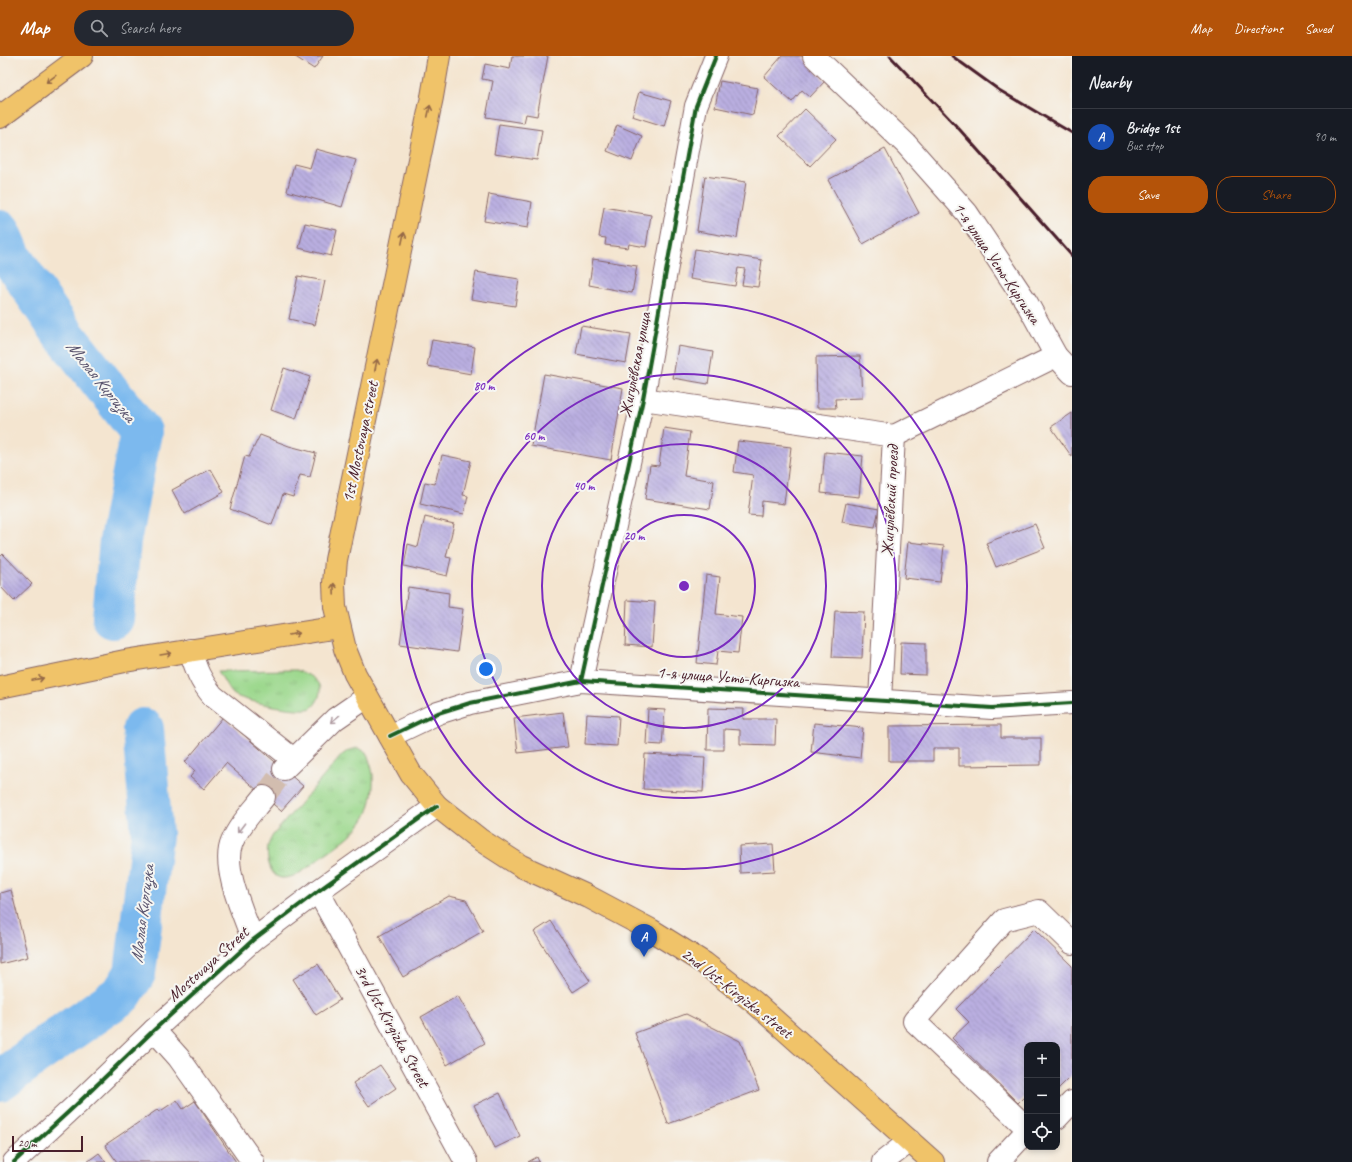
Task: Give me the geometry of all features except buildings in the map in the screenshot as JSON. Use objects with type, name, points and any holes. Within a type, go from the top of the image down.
[{"type":"main road","points":[[0,117],[82,56]]},
{"type":"main road","name":"1st Mostovaya street","points":[[437,806],[411,774],[355,674],[345,649],[339,627],[335,607],[334,591],[336,560],[432,97],[439,56]]},
{"type":"main road","points":[[0,688],[125,661],[339,627]]},
{"type":"main road","name":"2nd Ust-Kirgizka street","points":[[437,806],[479,839],[521,866],[610,908],[651,930],[704,963],[754,1002],[933,1162]]},
{"type":"street","name":"Жигулёвская улица","points":[[580,681],[642,399],[696,106],[716,56]]},
{"type":"street","name":"1-я улица Усть-Киргизка","points":[[814,56],[906,144],[967,212],[1027,303],[1056,356],[1072,373]]},
{"type":"street","points":[[894,436],[1056,356]]},
{"type":"street","name":"Жигулёвский проезд","points":[[642,399],[894,436],[880,700]]},
{"type":"street","points":[[190,650],[197,674],[203,685],[213,696],[289,765],[335,719],[367,697]]},
{"type":"street","name":"1-я улица Усть-Киргизка","points":[[390,736],[438,714],[470,703],[580,681],[992,708],[1072,703]]},
{"type":"street","points":[[253,940],[231,879],[229,854],[231,844],[236,833],[264,797]]},
{"type":"street","name":"Mostovaya Street","points":[[14,1162],[76,1106],[154,1030],[253,940],[318,890],[437,806]]},
{"type":"street","name":"3rd Ust-Kirgizka Street","points":[[318,890],[466,1162]]},
{"type":"street","points":[[1024,1127],[914,1021],[1004,920],[1039,911],[1072,943]]},
{"type":"street","points":[[154,1030],[179,1058],[253,1162]]},
{"type":"street","points":[[1060,1115],[1072,1102]]},
{"type":"street","points":[[998,1162],[1024,1133]]},
{"type":"street","points":[[883,1162],[910,1141]]},
{"type":"green space","points":[[296,670],[315,680],[320,688],[318,700],[311,708],[284,708],[238,697],[231,692],[218,671]]},
{"type":"green space","points":[[358,748],[366,752],[373,775],[371,800],[365,817],[348,837],[308,868],[293,876],[283,878],[278,877],[272,871],[268,861],[268,846],[272,836],[342,755],[349,750]]},
{"type":"waterway","name":"Малая Киргизка","points":[[0,231],[12,259],[61,331],[141,432],[120,541],[113,618]]},
{"type":"waterway","name":"Малая Киргизка","points":[[0,1081],[122,994],[135,973],[152,835],[143,729]]},
{"type":"tunnel","points":[[264,797],[284,770]]},
{"type":"railway","points":[[890,56],[960,130],[1072,256]]},
{"type":"railway","points":[[952,56],[999,90],[1072,133]]},
{"type":"cycle path","points":[[581,681],[643,399],[696,106],[716,56]]},
{"type":"cycle path","points":[[390,736],[438,713],[470,703],[581,681],[992,708],[1072,703]]},
{"type":"cycle path","points":[[14,1162],[154,1030],[253,940],[318,891],[437,806]]},
{"type":"place","name":"Bridge 1st","points":[[644,957]]}]
